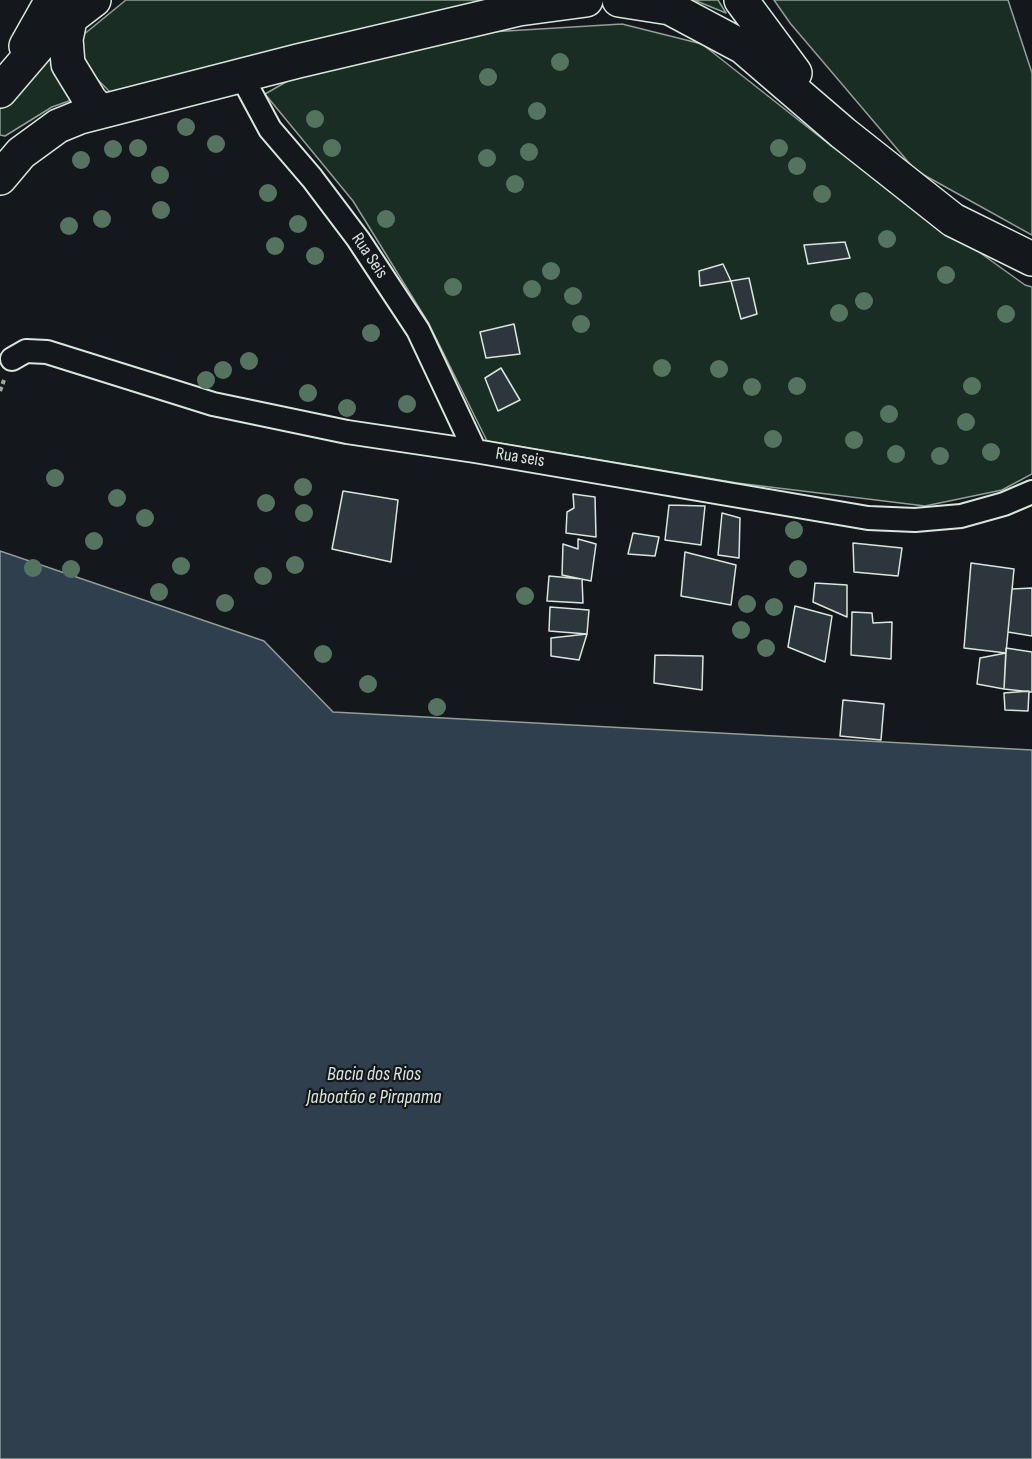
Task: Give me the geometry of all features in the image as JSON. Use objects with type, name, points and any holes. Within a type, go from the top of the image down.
[{"type":"main road","points":[[0,178],[21,153],[58,126],[100,111],[519,9],[586,0]]},
{"type":"main road","points":[[619,0],[670,8],[743,47],[843,133],[953,220],[1032,259]]},
{"type":"main road","points":[[741,0],[771,43],[843,133]]},
{"type":"main road","points":[[55,9],[66,39],[68,64],[90,100],[100,111]]},
{"type":"main road","points":[[0,91],[55,9]]},
{"type":"street","name":"Rua Seis","points":[[241,75],[243,84],[270,129],[312,178],[358,239],[418,330],[475,451]]},
{"type":"street","name":"Rua seis","points":[[12,359],[26,351],[47,352],[213,404],[347,432],[475,451],[868,518],[915,520],[961,516],[1004,504],[1032,492]]},
{"type":"green space","points":[[126,0],[493,0],[110,92],[88,70],[77,40]]},
{"type":"green space","points":[[694,0],[718,0],[726,13]]},
{"type":"green space","points":[[774,0],[1008,0],[1032,73],[1032,235],[915,170],[790,23]]},
{"type":"green space","points":[[622,24],[702,44],[834,148],[1025,285],[1032,287],[1032,474],[1002,490],[925,506],[737,483],[487,441],[429,324],[353,201],[265,94],[300,74],[490,32]]},
{"type":"green space","points":[[48,42],[83,96],[52,107],[5,136],[0,135],[0,100]]},
{"type":"water","name":"Bacia dos Rios Jaboatão e Pirapama","points":[[0,551],[264,641],[333,712],[1032,750],[1032,1459],[0,1459]]},
{"type":"building","points":[[845,242],[850,258],[808,264],[804,245]]},
{"type":"building","points":[[723,264],[731,281],[700,286],[699,271]]},
{"type":"building","points":[[749,278],[757,314],[741,319],[731,281]]},
{"type":"building","points":[[514,324],[520,354],[486,358],[480,332]]},
{"type":"building","points":[[501,368],[520,400],[498,411],[485,378]]},
{"type":"building","points":[[343,491],[398,500],[391,562],[332,549]]},
{"type":"building","points":[[573,494],[595,497],[596,537],[566,533],[567,512],[574,508]]},
{"type":"building","points":[[669,505],[705,506],[701,545],[665,540]]},
{"type":"building","points":[[722,513],[740,518],[739,558],[718,555]]},
{"type":"building","points":[[633,533],[659,537],[655,556],[628,554]]},
{"type":"building","points":[[578,539],[596,544],[591,581],[562,575],[563,544],[578,549]]},
{"type":"building","points":[[853,543],[902,548],[898,576],[854,572]]},
{"type":"building","points":[[685,552],[736,565],[731,605],[681,596]]},
{"type":"building","points":[[971,563],[1014,569],[1006,653],[964,648]]},
{"type":"building","points":[[549,576],[582,579],[583,603],[547,601]]},
{"type":"building","points":[[815,583],[847,585],[847,617],[813,602]]},
{"type":"building","points":[[1032,588],[1032,636],[1008,632],[1012,589]]},
{"type":"building","points":[[795,606],[832,616],[825,662],[788,647]]},
{"type":"building","points":[[550,607],[589,610],[587,634],[549,631]]},
{"type":"building","points":[[852,612],[872,613],[873,623],[892,622],[891,659],[851,655]]},
{"type":"building","points":[[587,634],[579,660],[551,656],[551,638]]},
{"type":"building","points":[[1006,648],[1032,652],[1032,692],[1004,689]]},
{"type":"building","points":[[1006,653],[1004,689],[977,684],[980,658]]},
{"type":"building","points":[[655,655],[703,656],[702,690],[654,683]]},
{"type":"building","points":[[1029,691],[1028,711],[1005,710],[1004,693]]},
{"type":"building","points":[[843,700],[884,704],[881,740],[840,736]]}]
